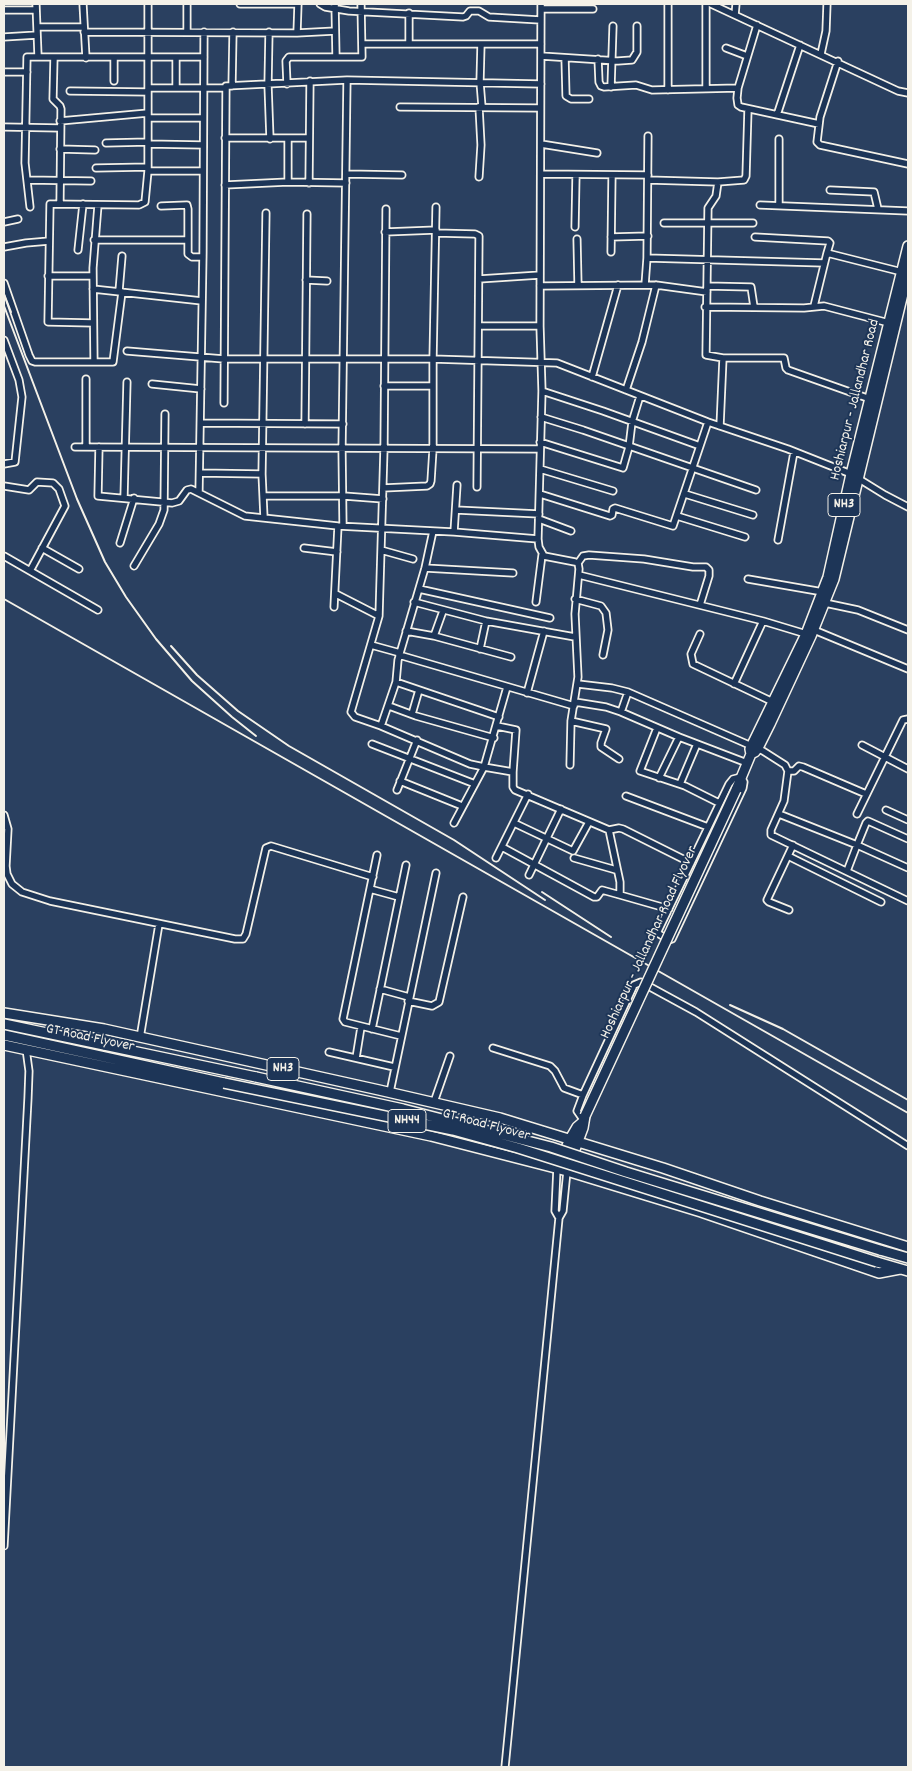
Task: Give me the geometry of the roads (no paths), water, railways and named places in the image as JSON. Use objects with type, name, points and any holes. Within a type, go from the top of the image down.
[{"type":"highway","name":"Hoshiarpur - Jallandhar Road","points":[[754,749],[810,632],[828,577],[905,297],[908,246]]},
{"type":"highway","name":"Hoshiarpur - Jallandhar Road","points":[[741,777],[774,702],[825,603],[834,579],[870,399],[889,323],[905,272]]},
{"type":"highway","name":"Hoshiarpur - Jallandhar Road Flyover","points":[[584,1122],[741,777]]},
{"type":"highway","name":"NH3","points":[[4,1013],[104,1029],[390,1092],[574,1140]]},
{"type":"highway","name":"NH44","points":[[4,1024],[172,1058]]},
{"type":"highway","name":"NH44","points":[[4,1035],[27,1044]]},
{"type":"highway","name":"NH3","points":[[4,1045],[27,1044],[140,1075],[238,1094],[431,1136],[567,1171],[574,1140],[584,1122]]},
{"type":"highway","name":"GT Road Flyover","points":[[27,1044],[453,1130],[518,1148],[904,1270]]},
{"type":"highway","points":[[172,1058],[210,1052]]},
{"type":"highway","name":"GT Road Flyover","points":[[172,1058],[413,1111],[552,1147],[908,1258]]},
{"type":"highway","points":[[584,1122],[591,1140],[603,1149]]},
{"type":"highway","points":[[531,1162],[538,1158],[543,1151],[542,1135],[538,1130]]},
{"type":"highway","points":[[557,1168],[574,1140],[908,1247]]},
{"type":"highway","points":[[601,1182],[594,1176],[593,1166],[597,1156],[603,1149]]},
{"type":"highway","points":[[567,1171],[702,1212],[879,1273],[904,1270]]},
{"type":"street","points":[[83,4],[86,58]]},
{"type":"street","points":[[93,323],[48,322],[50,204],[138,205],[144,204],[146,200],[148,169],[148,4]]},
{"type":"street","points":[[186,4],[187,32]]},
{"type":"street","points":[[240,4],[298,4],[297,33]]},
{"type":"street","points":[[320,4],[325,7],[360,11],[463,17],[470,11],[479,11],[489,17],[540,20]]},
{"type":"street","points":[[287,84],[286,61],[289,57],[362,57],[361,4]]},
{"type":"street","points":[[668,4],[668,90]]},
{"type":"street","points":[[706,4],[706,88]]},
{"type":"street","points":[[711,4],[908,93]]},
{"type":"street","points":[[735,15],[736,4]]},
{"type":"street","points":[[821,54],[826,31],[827,4]]},
{"type":"street","points":[[536,602],[542,555],[538,539],[542,391],[540,362],[540,6],[593,9]]},
{"type":"street","points":[[4,10],[36,7],[38,56]]},
{"type":"street","points":[[335,7],[336,57]]},
{"type":"street","points":[[409,14],[409,43]]},
{"type":"street","points":[[757,25],[738,88],[736,98],[738,105],[748,109],[819,124]]},
{"type":"street","points":[[611,87],[613,26]]},
{"type":"street","points":[[541,56],[629,60],[634,58],[636,52],[637,26]]},
{"type":"street","points":[[37,27],[148,32],[297,33],[335,31]]},
{"type":"street","points":[[199,492],[202,358],[204,32]]},
{"type":"street","points":[[224,403],[225,138],[233,32]]},
{"type":"street","points":[[269,32],[270,139]]},
{"type":"street","points":[[4,37],[37,35]]},
{"type":"street","points":[[362,44],[541,44]]},
{"type":"street","points":[[479,177],[481,145],[481,44]]},
{"type":"street","points":[[777,115],[800,45]]},
{"type":"street","points":[[726,48],[748,56]]},
{"type":"street","points":[[30,207],[25,127],[27,57],[204,57]]},
{"type":"street","points":[[54,57],[53,99],[60,106],[60,203]]},
{"type":"street","points":[[114,57],[114,81]]},
{"type":"street","points":[[176,57],[176,88]]},
{"type":"street","points":[[564,58],[566,96],[568,98],[589,99]]},
{"type":"street","points":[[598,60],[600,84],[604,87],[636,85],[649,90],[738,88]]},
{"type":"street","points":[[838,62],[819,124],[816,142],[820,145],[908,164]]},
{"type":"street","points":[[4,72],[26,72]]},
{"type":"street","points":[[334,607],[337,552],[344,496],[342,449],[345,359],[347,80]]},
{"type":"street","points":[[70,91],[229,87],[347,80],[540,84]]},
{"type":"street","points":[[309,183],[310,82]]},
{"type":"street","points":[[400,107],[540,108]]},
{"type":"street","points":[[541,174],[612,175],[718,182],[742,181],[745,179],[748,109]]},
{"type":"street","points":[[60,121],[148,115],[203,118]]},
{"type":"street","points":[[4,127],[60,128]]},
{"type":"street","points":[[645,285],[648,236],[648,136]]},
{"type":"street","points":[[225,138],[308,138]]},
{"type":"street","points":[[288,139],[288,182]]},
{"type":"street","points":[[779,139],[779,205]]},
{"type":"street","points":[[106,143],[203,145]]},
{"type":"street","points":[[541,144],[597,153]]},
{"type":"street","points":[[60,149],[95,150]]},
{"type":"street","points":[[96,168],[203,171]]},
{"type":"street","points":[[347,174],[402,175]]},
{"type":"street","points":[[575,227],[576,175]]},
{"type":"street","points":[[611,252],[612,175]]},
{"type":"street","points":[[27,180],[92,181]]},
{"type":"street","points":[[225,185],[288,182],[346,183]]},
{"type":"street","points":[[718,182],[716,196],[709,205],[705,354],[707,356],[723,358],[784,358],[788,370],[870,399]]},
{"type":"street","points":[[830,190],[874,192],[878,209]]},
{"type":"street","points":[[78,250],[82,204]]},
{"type":"street","points":[[94,362],[93,276],[98,204]]},
{"type":"street","points":[[161,206],[187,205],[189,255],[203,257]]},
{"type":"street","points":[[760,205],[908,211]]},
{"type":"street","points":[[383,488],[429,485],[431,481],[436,207]]},
{"type":"street","points":[[386,209],[384,448],[379,616],[352,712],[355,717],[416,740],[470,764],[513,772]]},
{"type":"street","points":[[264,518],[262,474],[266,213]]},
{"type":"street","points":[[305,424],[307,214]]},
{"type":"street","points":[[4,222],[18,218]]},
{"type":"street","points":[[664,223],[753,223]]},
{"type":"street","points":[[386,232],[436,231],[478,235],[480,240],[477,487]]},
{"type":"street","points":[[611,237],[648,236]]},
{"type":"street","points":[[755,237],[828,241],[830,243],[814,306]]},
{"type":"street","points":[[577,239],[578,285]]},
{"type":"street","points":[[94,240],[187,240]]},
{"type":"street","points":[[4,247],[49,241]]},
{"type":"street","points":[[827,253],[905,272]]},
{"type":"street","points":[[4,284],[32,361],[111,363],[114,361],[121,292],[122,256]]},
{"type":"street","points":[[647,258],[824,263]]},
{"type":"street","points":[[479,279],[540,275]]},
{"type":"street","points":[[48,276],[93,276]]},
{"type":"street","points":[[306,280],[327,281]]},
{"type":"street","points":[[592,377],[618,285]]},
{"type":"street","points":[[540,286],[656,285],[707,289],[751,287],[754,307]]},
{"type":"street","points":[[626,390],[642,342],[656,285]]},
{"type":"street","points":[[93,288],[202,301]]},
{"type":"street","points":[[706,307],[804,308],[814,306],[836,308],[889,323]]},
{"type":"street","points":[[479,326],[540,326]]},
{"type":"street","points":[[4,340],[19,380],[22,397],[15,462],[4,464]]},
{"type":"street","points":[[127,351],[224,359],[433,359],[540,362],[562,365],[708,422],[794,452],[854,477],[884,496],[908,507]]},
{"type":"street","points":[[720,426],[723,358]]},
{"type":"street","points":[[86,379],[86,447]]},
{"type":"street","points":[[124,497],[127,382]]},
{"type":"street","points":[[152,384],[201,389]]},
{"type":"street","points":[[384,386],[433,386]]},
{"type":"street","points":[[542,391],[700,446]]},
{"type":"street","points":[[75,447],[477,449],[540,446],[622,468],[629,447],[632,422],[640,396]]},
{"type":"street","points":[[134,566],[159,524],[165,503],[165,414]]},
{"type":"street","points":[[541,417],[756,490]]},
{"type":"street","points":[[540,494],[610,516],[615,508],[673,526],[708,422]]},
{"type":"street","points":[[201,423],[343,424]]},
{"type":"street","points":[[99,447],[98,496],[134,498],[165,503],[176,502],[189,489],[199,492],[240,515],[341,526],[538,539]]},
{"type":"street","points":[[778,540],[794,452]]},
{"type":"street","points":[[540,469],[613,491]]},
{"type":"street","points":[[200,473],[262,474]]},
{"type":"street","points":[[4,486],[25,490],[32,489],[37,482],[53,483],[58,486],[65,506],[30,571]]},
{"type":"street","points":[[454,532],[457,485]]},
{"type":"street","points":[[685,494],[753,515]]},
{"type":"street","points":[[263,496],[344,496],[383,499]]},
{"type":"street","points":[[120,542],[134,498]]},
{"type":"street","points":[[456,510],[539,517],[571,531]]},
{"type":"street","points":[[677,516],[745,537]]},
{"type":"street","points":[[381,726],[396,682],[400,654],[414,602],[420,589],[432,531]]},
{"type":"street","points":[[42,548],[79,570]]},
{"type":"street","points":[[304,548],[337,552]]},
{"type":"street","points":[[381,550],[413,559]]},
{"type":"street","points":[[570,765],[571,722],[578,684],[575,599],[579,575],[578,564],[584,556],[589,554],[706,567],[709,570],[709,576],[700,605]]},
{"type":"street","points":[[542,555],[546,558],[570,560],[578,564]]},
{"type":"street","points":[[4,556],[98,610]]},
{"type":"street","points":[[425,568],[513,573]]},
{"type":"street","points":[[579,575],[810,632],[908,669]]},
{"type":"street","points":[[748,579],[823,592]]},
{"type":"street","points":[[420,589],[550,618]]},
{"type":"street","points":[[336,594],[379,616]]},
{"type":"street","points":[[575,599],[601,606],[606,613],[608,630],[602,655]]},
{"type":"street","points":[[414,602],[486,621],[575,637]]},
{"type":"street","points":[[825,603],[858,610],[908,630]]},
{"type":"street","points":[[434,636],[443,611]]},
{"type":"street","points":[[480,649],[486,621]]},
{"type":"street","points":[[734,684],[763,621]]},
{"type":"street","points":[[406,630],[511,658]]},
{"type":"street","points":[[528,692],[544,631]]},
{"type":"street","points":[[700,634],[691,654],[693,664],[774,702]]},
{"type":"street","points":[[371,645],[507,687],[574,704],[606,707],[748,763]]},
{"type":"street","points":[[396,682],[500,717]]},
{"type":"street","points":[[578,684],[628,692],[785,765],[788,771],[784,798],[771,830],[771,835],[908,901]]},
{"type":"street","points":[[454,823],[484,767],[494,738],[507,687]]},
{"type":"street","points":[[412,714],[419,690]]},
{"type":"street","points":[[621,712],[628,692]]},
{"type":"street","points":[[389,706],[494,738]]},
{"type":"street","points":[[857,814],[903,720],[908,719]]},
{"type":"street","points":[[571,722],[606,729],[601,747],[619,759]]},
{"type":"street","points":[[497,726],[516,730],[513,772],[514,788],[609,830],[623,829],[691,863]]},
{"type":"street","points":[[657,728],[640,770],[680,784],[719,803]]},
{"type":"street","points":[[659,778],[679,737]]},
{"type":"street","points":[[397,790],[416,740]]},
{"type":"street","points":[[372,744],[474,784]]},
{"type":"street","points":[[680,784],[697,744]]},
{"type":"street","points":[[862,745],[908,769]]},
{"type":"street","points":[[788,771],[794,770],[798,766],[803,767],[866,794]]},
{"type":"street","points":[[741,777],[744,782],[743,788],[670,940],[658,933],[719,803],[730,782],[741,777]]},
{"type":"street","points":[[400,781],[462,806]]},
{"type":"street","points":[[496,858],[528,794]]},
{"type":"street","points":[[626,796],[708,827]]},
{"type":"street","points":[[529,875],[561,809]]},
{"type":"street","points":[[886,810],[908,820]]},
{"type":"street","points":[[779,814],[857,845],[908,868]]},
{"type":"street","points":[[4,815],[8,829],[6,866],[9,879],[17,888],[28,895],[235,939],[244,938],[246,934],[265,850],[269,847],[373,877]]},
{"type":"street","points":[[846,871],[866,822],[868,821],[908,839]]},
{"type":"street","points":[[514,823],[573,851],[589,822]]},
{"type":"street","points":[[609,830],[620,882],[620,895]]},
{"type":"street","points":[[789,910],[767,900],[793,845]]},
{"type":"street","points":[[502,847],[594,897],[597,897],[602,890],[670,909]]},
{"type":"street","points":[[377,855],[343,1019],[345,1022],[361,1027],[401,1036]]},
{"type":"street","points":[[788,856],[880,902]]},
{"type":"street","points":[[574,858],[616,870]]},
{"type":"street","points":[[814,869],[819,858]]},
{"type":"street","points":[[372,1028],[406,865]]},
{"type":"street","points":[[390,1092],[436,873]]},
{"type":"street","points":[[370,889],[399,897]]},
{"type":"street","points":[[380,989],[432,1006],[439,1002],[463,897]]},
{"type":"street","points":[[140,1038],[158,924]]},
{"type":"street","points":[[584,1122],[577,1111],[583,1095],[634,985],[641,982],[696,1012],[908,1146]]},
{"type":"street","points":[[356,1058],[361,1027]]},
{"type":"street","points":[[4,1546],[28,1098],[27,1044]]},
{"type":"street","points":[[493,1048],[550,1066],[564,1088],[583,1095]]},
{"type":"street","points":[[329,1052],[394,1067]]},
{"type":"street","points":[[434,1102],[450,1056]]},
{"type":"street","points":[[557,1168],[555,1211],[559,1218]]},
{"type":"street","points":[[506,1767],[559,1218],[563,1211],[567,1171]]},
{"type":"railway","points":[[4,294],[11,312]]},
{"type":"railway","points":[[4,306],[77,499],[105,562],[126,597],[156,639],[192,681],[256,736]]},
{"type":"railway","points":[[4,599],[908,1113]]},
{"type":"railway","points":[[171,646],[197,675],[238,711],[289,746],[454,840],[545,900]]},
{"type":"railway","points":[[542,892],[611,937]]},
{"type":"railway","points":[[730,1005],[783,1029],[908,1100]]}]
